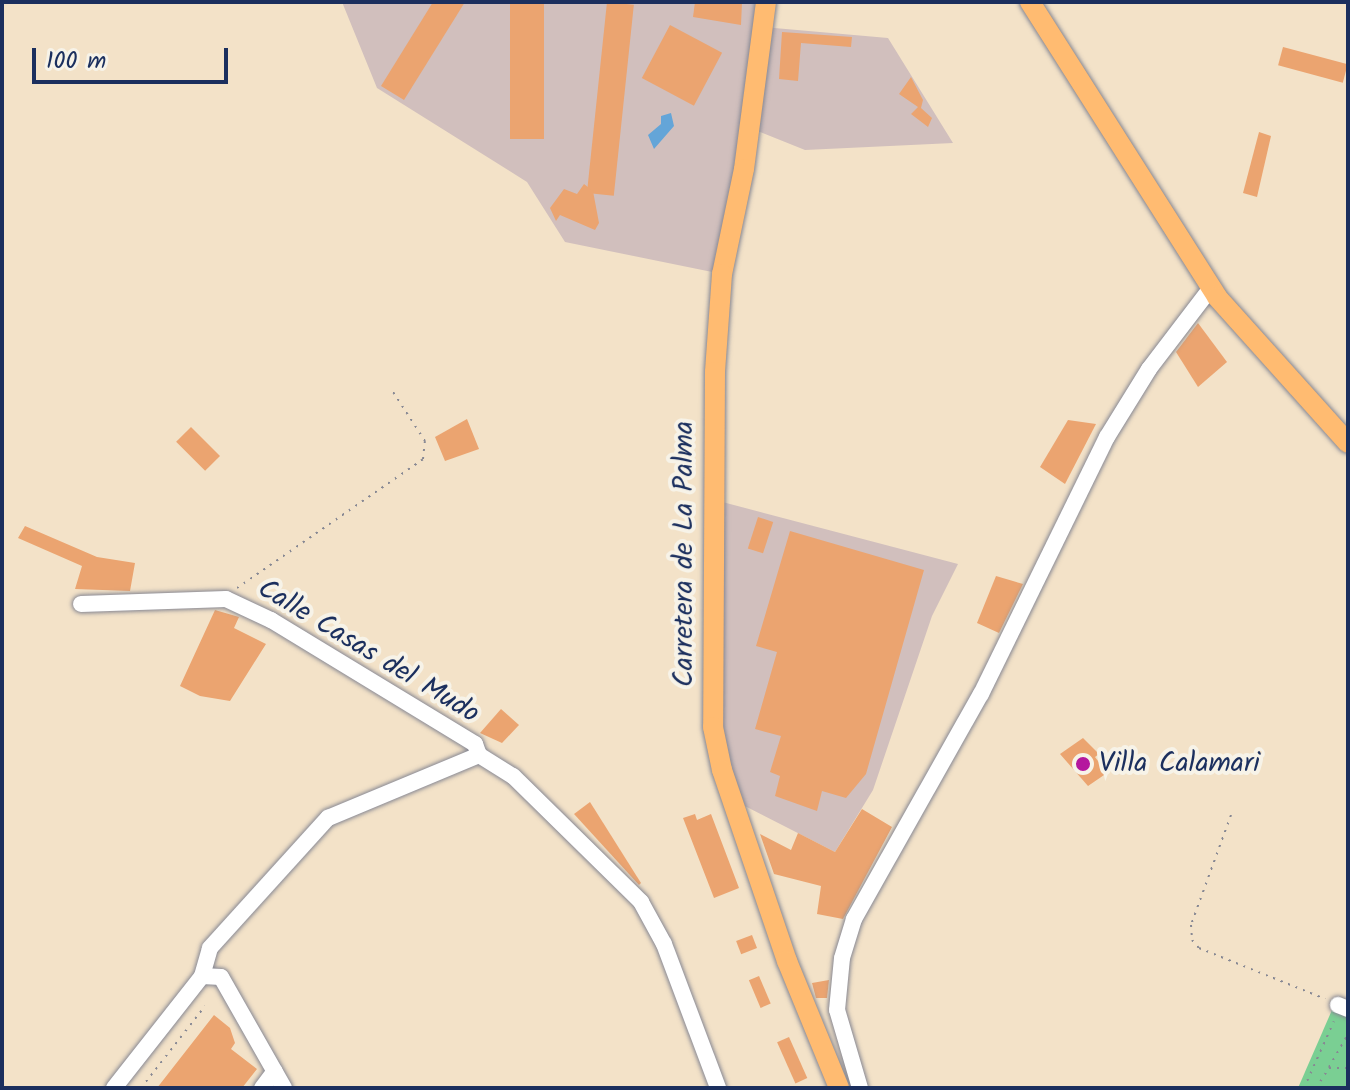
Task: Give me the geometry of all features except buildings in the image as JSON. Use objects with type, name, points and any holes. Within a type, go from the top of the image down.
[{"type":"main road","name":"Carretera de La Palma","points":[[766,2],[718,330],[711,499],[713,727],[722,770],[782,947],[839,1088]]},
{"type":"main road","points":[[1030,2],[1211,288],[1348,443]]},
{"type":"street","points":[[860,1088],[837,1010],[842,958],[854,919],[1033,595],[1107,437],[1149,369],[1211,288]]},
{"type":"street","name":"Calle Casas del Mudo","points":[[81,604],[233,602],[271,620],[475,744],[479,755],[513,776],[641,902],[664,944],[718,1088]]},
{"type":"street","points":[[114,1088],[202,976],[210,948],[328,818],[479,755]]},
{"type":"street","points":[[202,976],[221,977],[284,1088]]},
{"type":"street","points":[[262,1088],[275,1071]]},
{"type":"path","points":[[233,602],[236,588],[423,459],[425,441],[393,392]]},
{"type":"path","points":[[1231,815],[1191,925],[1192,940],[1199,948],[1342,1006],[1304,1088]]},
{"type":"path","points":[[141,1088],[205,1006]]},
{"type":"path","points":[[1316,1088],[1348,1034]]},
{"type":"path","points":[[1329,1068],[1348,1068]]},
{"type":"shaded area","points":[[342,2],[766,2],[763,27],[888,38],[953,143],[805,150],[750,128],[722,274],[565,242],[527,182],[377,88]]},
{"type":"shaded area","points":[[711,499],[958,564],[932,616],[873,790],[835,852],[731,799],[722,770]]},
{"type":"green space","points":[[1332,1010],[1348,1017],[1348,1088],[1298,1088]]},
{"type":"water","points":[[671,113],[674,126],[654,149],[648,135],[661,124],[661,116]]},
{"type":"place","name":"Villa Calamari","points":[[1083,764]]}]
